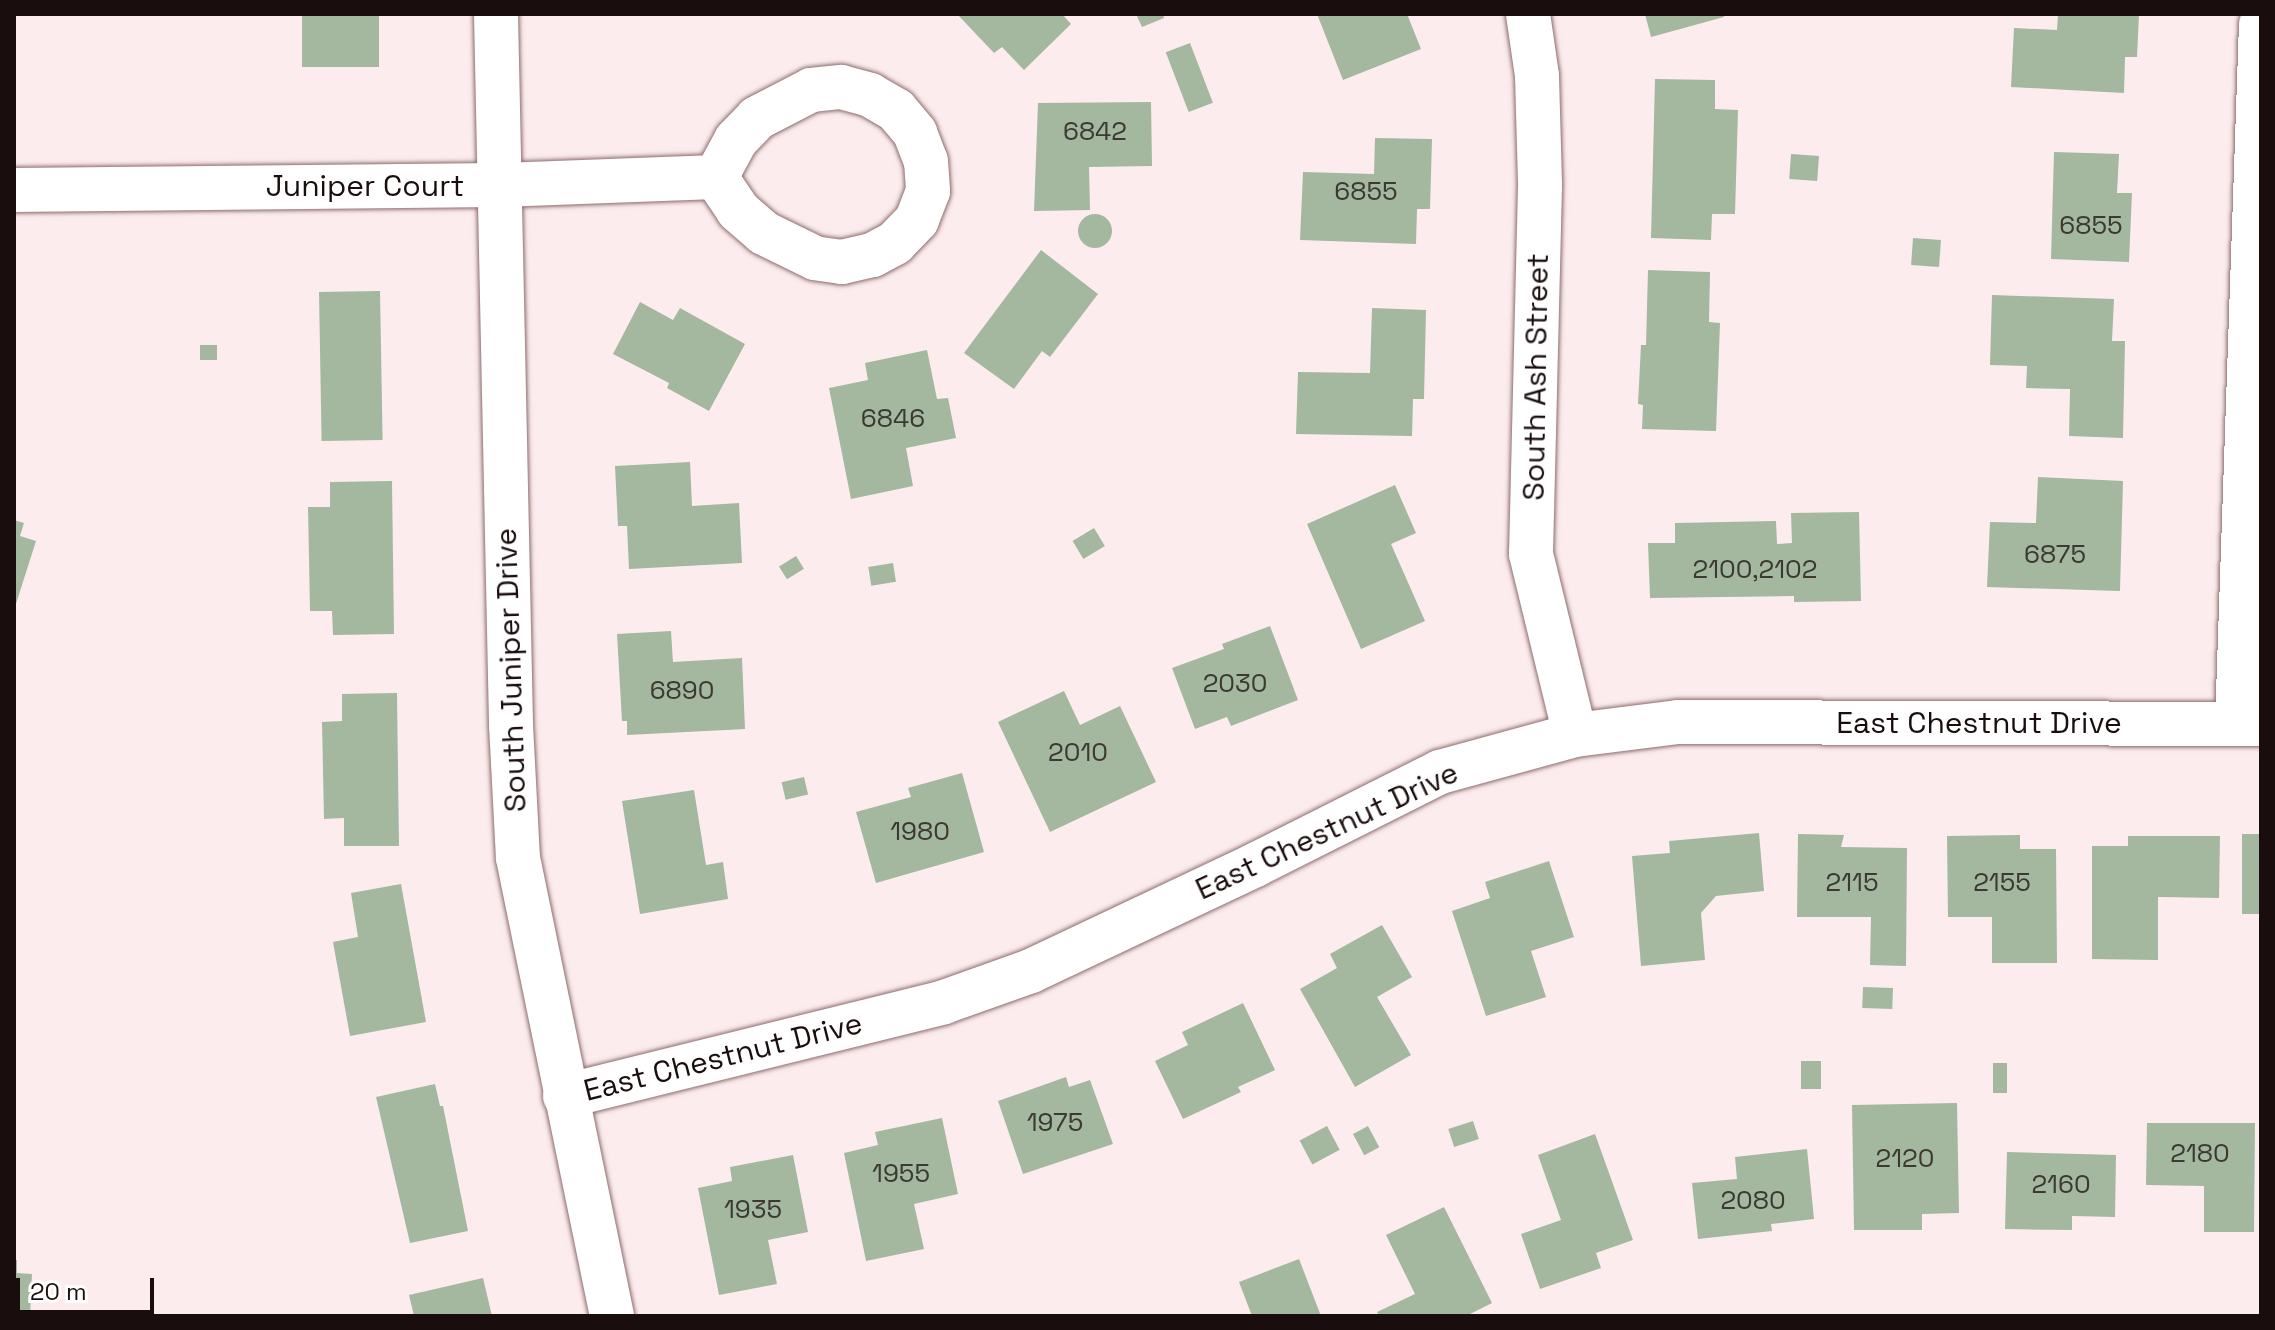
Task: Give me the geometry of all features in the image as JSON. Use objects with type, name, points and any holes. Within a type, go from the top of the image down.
[{"type":"street","name":"South Juniper Drive","points":[[496,14],[518,858],[612,1316]]},
{"type":"street","name":"South Ash Street","points":[[1528,14],[1537,76],[1540,186],[1531,554],[1575,735]]},
{"type":"street","points":[[2249,724],[2261,24]]},
{"type":"street","points":[[841,87],[870,95],[896,110],[915,133],[926,161],[928,191],[917,220],[895,243],[872,255],[842,262],[815,258],[764,233],[738,210],[716,177],[736,140],[757,118],[811,90],[841,87]]},
{"type":"street","name":"Juniper Court","points":[[14,190],[499,185],[716,177]]},
{"type":"street","name":"East Chestnut Drive","points":[[565,1096],[944,1002],[1031,971],[1255,865],[1440,772],[1575,735],[1678,722],[2249,724]]},
{"type":"building","points":[[302,14],[379,14],[379,67],[302,67]]},
{"type":"building","points":[[957,14],[1062,14],[1071,24],[1024,70],[1002,47],[994,53]]},
{"type":"building","points":[[1136,14],[1163,14],[1164,18],[1142,27]]},
{"type":"building","points":[[1317,14],[1407,14],[1421,49],[1343,80]]},
{"type":"building","points":[[1645,14],[1724,14],[1724,17],[1651,37]]},
{"type":"building","points":[[2058,14],[2139,14],[2137,57],[2125,57],[2124,93],[2011,87],[2014,28],[2057,30]]},
{"type":"building","points":[[1190,43],[1213,103],[1189,112],[1166,52]]},
{"type":"building","points":[[1655,79],[1715,80],[1715,109],[1738,110],[1735,214],[1712,214],[1711,240],[1651,238]]},
{"type":"building","points":[[1151,102],[1152,166],[1089,167],[1090,210],[1034,211],[1038,103]]},
{"type":"building","points":[[1375,138],[1432,139],[1430,209],[1417,209],[1416,244],[1300,240],[1303,172],[1374,174]]},
{"type":"building","points":[[2054,152],[2119,154],[2117,193],[2132,193],[2129,262],[2051,259]]},
{"type":"building","points":[[1791,154],[1819,156],[1817,181],[1789,179]]},
{"type":"building","points":[[1095,214],[1107,219],[1112,231],[1107,243],[1095,248],[1083,243],[1078,231],[1083,219]]},
{"type":"building","points":[[1913,238],[1941,240],[1939,267],[1911,265]]},
{"type":"building","points":[[1041,250],[1098,294],[1050,357],[1042,351],[1014,389],[964,353]]},
{"type":"building","points":[[1648,270],[1710,272],[1709,322],[1720,323],[1716,431],[1642,429],[1643,405],[1638,404],[1641,345],[1646,345]]},
{"type":"building","points":[[380,291],[383,440],[322,441],[319,292]]},
{"type":"building","points":[[1992,295],[2114,299],[2112,341],[2125,341],[2123,438],[2069,436],[2070,389],[2026,388],[2027,366],[1990,365]]},
{"type":"building","points":[[640,302],[673,320],[680,308],[745,344],[709,411],[667,388],[669,383],[613,354]]},
{"type":"building","points":[[1372,308],[1426,310],[1424,399],[1413,399],[1412,436],[1296,434],[1298,372],[1370,373]]},
{"type":"building","points":[[200,345],[217,345],[217,360],[200,360]]},
{"type":"building","points":[[927,350],[937,399],[948,398],[956,438],[906,448],[913,486],[851,499],[829,388],[868,380],[865,363]]},
{"type":"building","points":[[690,462],[692,506],[739,503],[742,563],[629,569],[627,526],[618,526],[615,466]]},
{"type":"building","points":[[2038,477],[2123,481],[2120,591],[1987,587],[1990,522],[2036,523]]},
{"type":"building","points":[[392,481],[394,634],[333,635],[332,611],[310,611],[308,507],[330,507],[330,482]]},
{"type":"building","points":[[1395,485],[1416,533],[1391,544],[1425,621],[1361,649],[1307,524]]},
{"type":"building","points":[[1859,512],[1861,601],[1794,602],[1794,596],[1650,598],[1648,543],[1675,543],[1675,523],[1776,521],[1777,544],[1792,543],[1791,513]]},
{"type":"building","points":[[14,520],[24,523],[20,536],[36,541],[15,607]]},
{"type":"building","points":[[1094,528],[1105,546],[1083,559],[1073,541]]},
{"type":"building","points":[[796,556],[804,569],[787,579],[779,567]]},
{"type":"building","points":[[893,563],[896,582],[871,586],[868,567]]},
{"type":"building","points":[[1270,626],[1298,700],[1231,726],[1227,717],[1195,729],[1172,668],[1224,649],[1222,644]]},
{"type":"building","points":[[671,631],[673,662],[742,658],[745,729],[627,735],[627,721],[622,721],[617,634]]},
{"type":"building","points":[[1064,691],[1080,725],[1120,706],[1156,782],[1050,832],[998,722]]},
{"type":"building","points":[[397,693],[399,846],[344,846],[344,818],[324,819],[322,722],[342,721],[342,694]]},
{"type":"building","points":[[962,773],[984,852],[876,883],[856,812],[911,797],[908,788]]},
{"type":"building","points":[[804,777],[808,795],[786,800],[782,782]]},
{"type":"building","points":[[694,790],[706,865],[723,862],[728,899],[640,914],[622,801]]},
{"type":"building","points":[[1759,833],[1764,891],[1716,896],[1701,913],[1705,960],[1641,966],[1632,856],[1670,853],[1669,841]]},
{"type":"building","points":[[1798,834],[1844,835],[1841,847],[1907,848],[1906,966],[1870,965],[1871,917],[1797,917]]},
{"type":"building","points":[[2242,834],[2261,834],[2261,914],[2242,914]]},
{"type":"building","points":[[2020,835],[2020,849],[2056,849],[2057,963],[1992,963],[1992,917],[1948,917],[1947,836]]},
{"type":"building","points":[[2128,836],[2220,836],[2219,898],[2158,897],[2158,960],[2092,959],[2092,846],[2128,846]]},
{"type":"building","points":[[1549,861],[1574,937],[1531,951],[1546,997],[1486,1016],[1452,911],[1490,898],[1485,882]]},
{"type":"building","points":[[401,884],[426,1022],[350,1036],[333,942],[358,937],[351,893]]},
{"type":"building","points":[[1382,925],[1412,977],[1377,997],[1411,1055],[1355,1087],[1300,989],[1337,968],[1330,954]]},
{"type":"building","points":[[1863,987],[1893,988],[1892,1009],[1862,1008]]},
{"type":"building","points":[[1243,1003],[1275,1070],[1238,1087],[1241,1092],[1183,1119],[1155,1061],[1188,1045],[1182,1032]]},
{"type":"building","points":[[1801,1061],[1821,1061],[1821,1089],[1801,1089]]},
{"type":"building","points":[[1993,1063],[2007,1063],[2007,1093],[1993,1093]]},
{"type":"building","points":[[1066,1077],[1069,1087],[1090,1080],[1113,1144],[1023,1174],[998,1101]]},
{"type":"building","points":[[435,1084],[440,1106],[443,1106],[468,1231],[410,1243],[376,1097]]},
{"type":"building","points":[[1957,1103],[1959,1213],[1922,1214],[1922,1230],[1854,1230],[1852,1105]]},
{"type":"building","points":[[942,1118],[958,1194],[914,1204],[924,1249],[866,1261],[844,1153],[878,1145],[875,1132]]},
{"type":"building","points":[[1473,1121],[1479,1139],[1454,1147],[1448,1129]]},
{"type":"building","points":[[2147,1123],[2255,1123],[2254,1232],[2204,1232],[2204,1186],[2146,1185]]},
{"type":"building","points":[[1327,1126],[1340,1150],[1312,1164],[1300,1141]]},
{"type":"building","points":[[1368,1126],[1379,1147],[1364,1155],[1353,1134]]},
{"type":"building","points":[[1595,1134],[1633,1240],[1596,1253],[1601,1268],[1540,1289],[1521,1234],[1561,1220],[1538,1155]]},
{"type":"building","points":[[1807,1149],[1814,1219],[1771,1224],[1772,1231],[1698,1239],[1692,1183],[1737,1179],[1735,1157]]},
{"type":"building","points":[[2007,1152],[2116,1155],[2115,1217],[2072,1216],[2072,1230],[2005,1229]]},
{"type":"building","points":[[793,1155],[808,1232],[768,1240],[777,1284],[719,1295],[698,1188],[732,1181],[730,1167]]},
{"type":"building","points":[[1444,1207],[1492,1303],[1466,1316],[1379,1316],[1377,1312],[1415,1294],[1386,1235]]},
{"type":"building","points":[[1299,1259],[1321,1316],[1252,1316],[1239,1282]]},
{"type":"building","points":[[14,1260],[17,1260],[17,1273],[32,1274],[30,1316],[14,1316]]},
{"type":"building","points":[[483,1278],[492,1316],[414,1316],[409,1295]]}]
